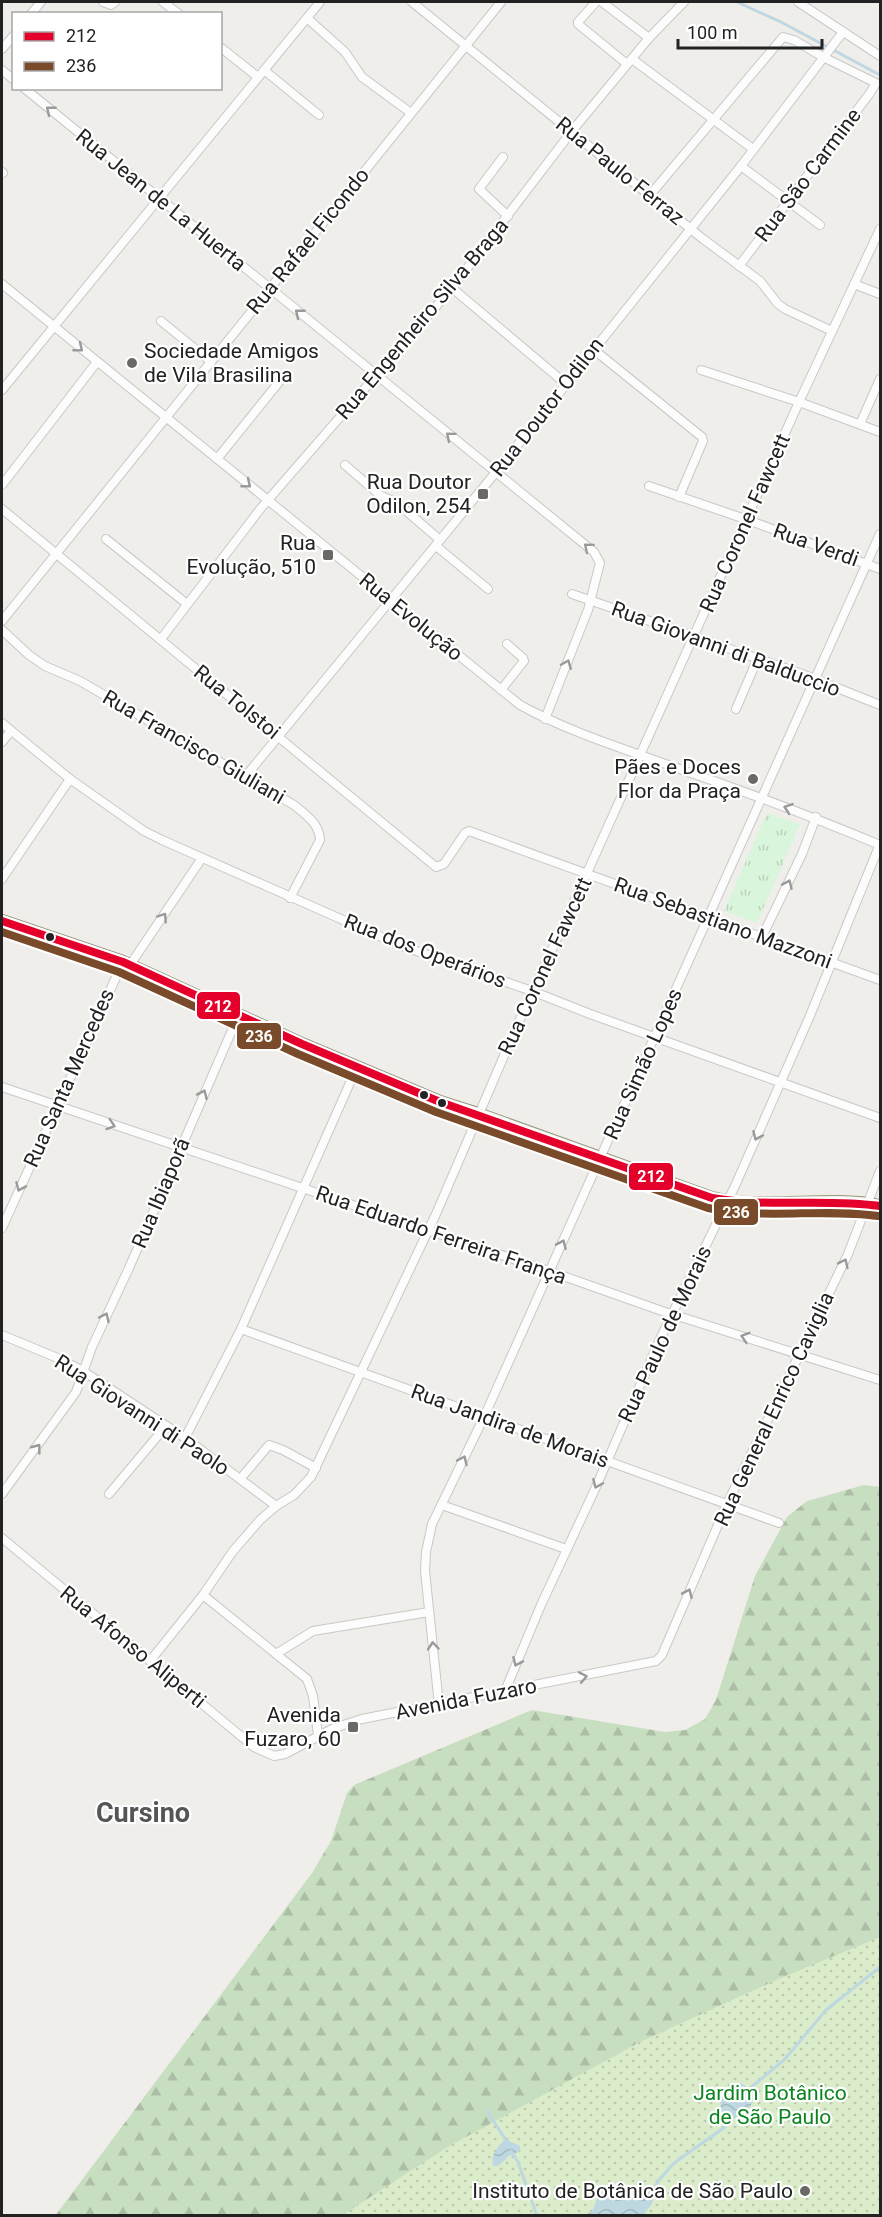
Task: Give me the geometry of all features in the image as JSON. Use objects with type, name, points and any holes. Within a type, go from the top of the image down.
[{"type":"main road","points":[[2,921],[126,963],[302,1044],[440,1102],[673,1185],[726,1202],[880,1206]]},
{"type":"street","points":[[103,2],[111,5],[116,2]]},
{"type":"street","points":[[164,2],[176,12]]},
{"type":"street","points":[[2,390],[320,2]]},
{"type":"street","name":"Rua Paulo Ferraz","points":[[412,2],[690,228],[760,281],[778,304],[832,331]]},
{"type":"street","name":"Rua Rafael Ficondo","points":[[2,621],[501,2]]},
{"type":"street","points":[[596,2],[578,24],[753,149]]},
{"type":"street","points":[[602,2],[649,38]]},
{"type":"street","name":"Rua Engenheiro Silva Braga","points":[[160,639],[267,500],[452,288],[572,131],[649,38],[684,2]]},
{"type":"street","points":[[798,2],[880,56]]},
{"type":"street","points":[[307,18],[345,52],[362,77],[411,113]]},
{"type":"street","name":"Rua Doutor Odilon","points":[[245,777],[496,472],[741,166],[843,32]]},
{"type":"street","points":[[2,49],[12,37]]},
{"type":"street","points":[[651,195],[783,37],[825,56]]},
{"type":"street","points":[[222,48],[258,77]]},
{"type":"street","name":"Rua São Carmine","points":[[739,266],[876,83],[825,56]]},
{"type":"street","points":[[264,70],[319,115]]},
{"type":"street","name":"Rua Jean de La Huerta","points":[[26,90],[598,557],[600,563],[591,600]]},
{"type":"street","points":[[503,157],[479,189],[508,216]]},
{"type":"street","points":[[741,166],[820,225]]},
{"type":"street","name":"Rua Coronel Fawcett","points":[[150,1661],[203,1595],[233,1551],[260,1520],[302,1488],[316,1468],[359,1372],[428,1231],[532,991],[748,520],[799,402],[880,229]]},
{"type":"street","name":"Rua Evolução","points":[[2,284],[520,705],[545,719],[816,817],[880,845]]},
{"type":"street","points":[[855,284],[880,294]]},
{"type":"street","points":[[452,288],[566,384]]},
{"type":"street","points":[[161,321],[210,361]]},
{"type":"street","points":[[593,349],[702,437],[703,441],[680,497]]},
{"type":"street","points":[[2,484],[98,362]]},
{"type":"street","points":[[701,370],[799,402],[880,432]]},
{"type":"street","points":[[217,459],[283,377]]},
{"type":"street","points":[[860,424],[880,379]]},
{"type":"street","points":[[345,465],[380,495],[397,503],[488,589]]},
{"type":"street","name":"Rua Verdi","points":[[649,486],[880,568]]},
{"type":"street","name":"Rua Tolstoi","points":[[2,508],[436,867],[444,864],[465,833]]},
{"type":"street","name":"Rua Simão Lopes","points":[[439,1704],[429,1612],[426,1552],[430,1530],[484,1417],[880,534]]},
{"type":"street","points":[[106,539],[187,604]]},
{"type":"street","name":"Rua Giovanni di Balduccio","points":[[572,594],[880,705]]},
{"type":"street","points":[[545,719],[591,600]]},
{"type":"street","name":"Rua Francisco Giuliani","points":[[2,630],[29,655],[45,666],[80,681],[294,805],[310,818],[319,832],[320,840],[290,898]]},
{"type":"street","points":[[501,690],[524,661],[507,644]]},
{"type":"street","points":[[736,709],[758,660]]},
{"type":"street","name":"Rua dos Operários","points":[[2,723],[70,779],[144,831],[290,898],[402,946],[880,1118]]},
{"type":"street","points":[[2,742],[11,731]]},
{"type":"street","points":[[2,879],[70,779]]},
{"type":"street","points":[[762,937],[802,854],[816,817]]},
{"type":"street","name":"Rua Sebastiano Mazzoni","points":[[465,833],[469,831],[880,980]]},
{"type":"street","name":"Rua Paulo de Morais","points":[[505,1690],[672,1314],[780,1082],[833,962],[880,845]]},
{"type":"street","name":"Rua Santa Mercedes","points":[[2,1228],[56,1106],[126,963],[202,858]]},
{"type":"street","name":"Rua Ibiaporã","points":[[2,1494],[71,1400],[80,1382],[92,1347],[129,1268],[238,1014]]},
{"type":"street","points":[[185,1438],[241,1329],[357,1067]]},
{"type":"street","name":"Rua Eduardo Ferreira França","points":[[2,1087],[672,1314],[880,1380]]},
{"type":"street","name":"Rua General Enrico Caviglia","points":[[665,1647],[771,1409],[801,1354],[848,1254],[880,1171]]},
{"type":"street","name":"Rua Jandira de Morais","points":[[241,1329],[779,1523]]},
{"type":"street","name":"Rua Giovanni di Paolo","points":[[2,1335],[83,1371],[185,1438],[276,1506]]},
{"type":"street","points":[[108,1494],[166,1426]]},
{"type":"street","points":[[241,1478],[268,1445],[283,1450],[316,1468]]},
{"type":"street","points":[[442,1505],[566,1549]]},
{"type":"street","name":"Rua Afonso Aliperti","points":[[2,1538],[254,1747],[266,1754]]},
{"type":"street","points":[[203,1595],[307,1679],[313,1696],[318,1735]]},
{"type":"street","points":[[276,1654],[314,1631],[429,1612]]},
{"type":"street","name":"Avenida Fuzaro","points":[[266,1754],[274,1756],[285,1754],[318,1735],[362,1719],[651,1663],[660,1658],[665,1647]]},
{"type":"green space","points":[[767,813],[800,824],[757,923],[724,911]]},
{"type":"green space","points":[[864,1485],[880,1487],[880,2215],[55,2216],[312,1873],[331,1841],[347,1793],[354,1785],[532,1710],[665,1732],[685,1730],[705,1719],[716,1700],[755,1576],[787,1517],[807,1501]]},
{"type":"green space","name":"Jardim Botânico de São Paulo","points":[[880,1937],[880,2215],[341,2216],[446,2148],[640,2042],[776,1980]]},
{"type":"water","points":[[741,2083],[754,2092],[754,2098],[746,2112],[727,2119],[722,2114],[719,2096],[722,2093],[728,2098],[737,2089],[737,2084]]},
{"type":"water","points":[[505,2139],[520,2146],[520,2151],[509,2156],[498,2166],[493,2166],[492,2162],[497,2148]]},
{"type":"water","points":[[647,2189],[653,2200],[644,2214],[583,2215],[592,2212],[598,2198],[606,2192],[610,2200],[620,2200]]},
{"type":"waterway","points":[[737,2],[781,22],[880,75]]},
{"type":"waterway","points":[[748,2090],[785,2059],[826,2010],[880,1967]]},
{"type":"waterway","points":[[487,2111],[507,2142]]},
{"type":"waterway","points":[[649,2197],[659,2180],[674,2163],[725,2127],[728,2117]]},
{"type":"waterway","points":[[511,2151],[518,2162],[537,2216]]},
{"type":"transit line","name":"212","points":[[2,921],[123,962],[302,1044],[440,1102],[712,1198],[733,1201],[880,1206]]},
{"type":"transit line","name":"236","points":[[2,932],[119,972],[298,1054],[436,1112],[708,1208],[772,1214],[836,1213],[878,1216]]},
{"type":"place","name":"Sociedade Amigos de Vila Brasilina","points":[[132,363]]},
{"type":"place","name":"Rua Doutor Odilon, 254","points":[[483,494]]},
{"type":"place","name":"Rua Evolução, 510","points":[[328,555]]},
{"type":"place","name":"Pães e Doces Flor da Praça","points":[[753,779]]},
{"type":"place","name":"Avenida Fuzaro, 60","points":[[353,1727]]},
{"type":"place","name":"Instituto de Botânica de São Paulo","points":[[805,2191]]},
{"type":"district","name":"Cursino","points":[[143,1813]]}]
